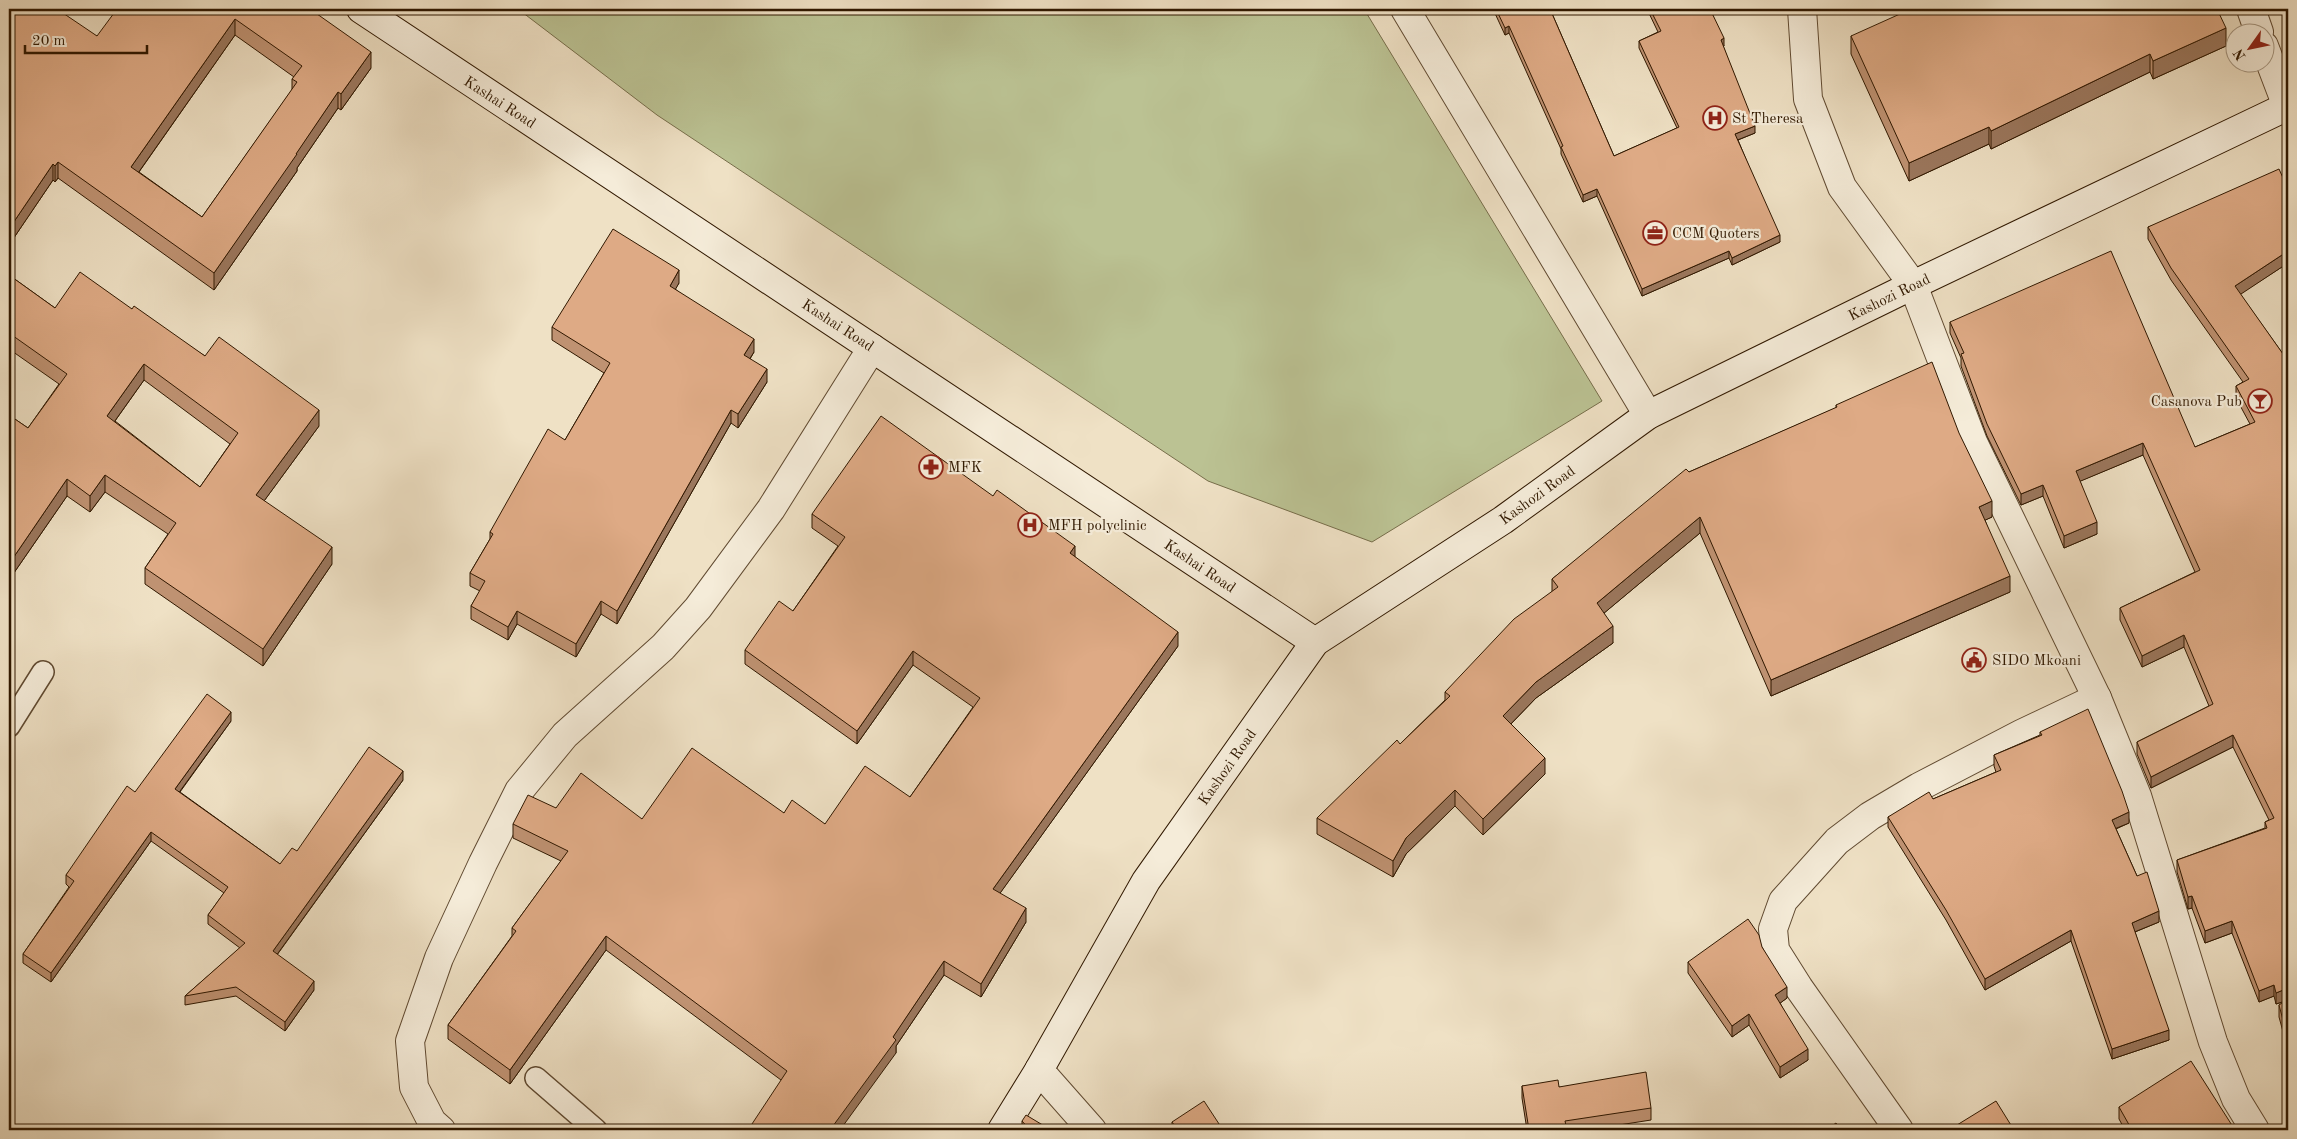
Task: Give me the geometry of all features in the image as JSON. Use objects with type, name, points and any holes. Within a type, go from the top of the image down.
[{"type":"street","name":"Kashai Road","points":[[361,9],[1315,642]]},
{"type":"street","points":[[1405,9],[1648,415]]},
{"type":"street","points":[[1802,9],[1808,98],[1842,187],[1912,285],[1972,442],[2097,698],[2137,796],[2213,1042],[2236,1099],[2255,1130]]},
{"type":"street","points":[[2251,9],[2256,22]]},
{"type":"street","points":[[2274,71],[2288,107]]},
{"type":"street","name":"Kashozi Road","points":[[1002,1130],[1039,1070],[1146,881],[1315,642],[1503,520],[1648,415],[1912,285],[2288,107]]},
{"type":"street","points":[[441,1130],[432,1122],[414,1087],[410,1041],[439,958],[483,863],[520,791],[565,736],[663,647],[698,608],[772,510],[872,348]]},
{"type":"street","points":[[1899,1130],[1799,988],[1775,950],[1773,929],[1783,902],[1837,841],[1870,816],[1920,787],[2021,734],[2097,698]]},
{"type":"street","points":[[1039,1070],[1092,1130]]},
{"type":"lane","points":[[9,726],[43,672]]},
{"type":"lane","points":[[536,1078],[596,1130]]},
{"type":"green space","points":[[518,9],[1364,9],[1602,401],[1372,542],[1208,481],[657,115]]},
{"type":"building","points":[[9,9],[57,9],[97,36],[117,9],[310,9],[371,52],[341,94],[338,92],[214,273],[58,162],[55,166],[53,164],[9,229]],"holes":[[[235,19],[302,66],[292,79],[297,82],[202,217],[131,167]]]},
{"type":"building","points":[[1496,9],[1550,9],[1614,156],[1679,127],[1639,41],[1661,31],[1650,9],[1710,9],[1724,38],[1721,40],[1755,126],[1735,134],[1780,235],[1732,258],[1729,251],[1642,289],[1597,189],[1583,195],[1509,26],[1505,28]]},
{"type":"building","points":[[1911,9],[2217,9],[2224,24],[2224,29],[2153,61],[2150,54],[1991,131],[1989,127],[1909,163],[1851,36]]},
{"type":"building","points":[[2279,169],[2288,189],[2288,251],[2235,286],[2283,354],[2288,351],[2288,988],[2276,993],[2274,985],[2259,991],[2232,921],[2205,931],[2192,896],[2188,897],[2177,860],[2267,828],[2265,822],[2274,818],[2233,735],[2151,777],[2137,742],[2213,704],[2184,635],[2142,656],[2120,608],[2200,570],[2143,443],[2076,471],[2097,522],[2064,536],[2043,485],[2021,494],[1987,424],[1961,354],[1964,353],[1950,322],[2111,251],[2195,447],[2255,422],[2236,386],[2249,379],[2171,268],[2148,227]]},
{"type":"building","points":[[613,229],[679,270],[670,286],[754,339],[744,355],[767,369],[738,414],[731,410],[617,611],[601,601],[576,644],[517,611],[508,627],[471,606],[485,581],[470,573],[493,534],[490,532],[548,429],[565,440],[610,363],[552,327]]},
{"type":"building","points":[[80,272],[132,309],[134,306],[205,356],[219,337],[319,410],[256,495],[332,547],[263,649],[145,568],[176,523],[105,475],[90,496],[67,479],[9,564],[9,415],[28,428],[67,374],[9,333],[9,275],[55,308]],"holes":[[[144,364],[238,433],[200,487],[107,416]]]},
{"type":"building","points":[[1932,362],[1959,433],[1992,501],[1979,507],[2010,576],[1771,680],[1700,517],[1597,603],[1613,626],[1536,682],[1503,716],[1545,758],[1483,819],[1455,790],[1406,838],[1393,861],[1317,818],[1397,740],[1400,744],[1450,696],[1445,692],[1514,619],[1558,587],[1552,579],[1686,469],[1689,472],[1837,407],[1836,405]]},
{"type":"building","points":[[881,416],[993,496],[997,490],[1075,546],[1070,553],[1178,632],[993,889],[1026,908],[981,984],[944,961],[893,1037],[896,1040],[830,1130],[748,1130],[787,1071],[606,936],[510,1070],[448,1025],[516,931],[512,928],[568,851],[513,824],[528,795],[556,808],[581,773],[642,819],[692,748],[784,813],[792,800],[825,824],[865,766],[910,797],[980,698],[913,651],[857,731],[745,650],[779,601],[793,611],[845,537],[812,514]]},
{"type":"building","points":[[207,694],[231,712],[175,789],[280,864],[292,848],[297,851],[369,747],[403,771],[273,951],[314,981],[285,1022],[236,987],[185,996],[245,943],[208,915],[228,887],[151,832],[51,973],[23,954],[74,881],[66,875],[127,786],[135,792]]},
{"type":"building","points":[[2088,709],[2129,812],[2112,820],[2137,876],[2147,872],[2159,911],[2132,923],[2169,1030],[2112,1049],[2071,930],[1985,979],[1946,910],[1888,817],[1929,792],[1933,799],[2001,770],[1994,755],[2042,735],[2040,732]]},
{"type":"building","points":[[1748,919],[1759,935],[1762,947],[1787,987],[1775,995],[1808,1049],[1780,1067],[1749,1014],[1732,1026],[1688,962]]},
{"type":"building","points":[[2288,999],[2288,1039],[2279,1005]]},
{"type":"building","points":[[2191,1061],[2235,1130],[2132,1130],[2119,1107]]},
{"type":"building","points":[[1646,1072],[1651,1108],[1565,1121],[1567,1130],[1529,1130],[1522,1086],[1558,1080],[1559,1087]]},
{"type":"building","points":[[1204,1101],[1223,1130],[1178,1130],[1172,1122]]},
{"type":"building","points":[[1996,1101],[2014,1130],[1960,1130],[1957,1125]]},
{"type":"building","points":[[1026,1115],[1051,1130],[1030,1130],[1022,1121]]},
{"type":"building","points":[[1836,1123],[1841,1130],[1826,1130]]},
{"type":"place","name":"St Theresa","points":[[1715,118]]},
{"type":"place","name":"CCM Quoters","points":[[1655,233]]},
{"type":"place","name":"Casanova Pub","points":[[2260,401]]},
{"type":"place","name":"MFK","points":[[931,467]]},
{"type":"place","name":"MFH polyclinic","points":[[1030,525]]},
{"type":"place","name":"SIDO Mkoani","points":[[1974,660]]}]
